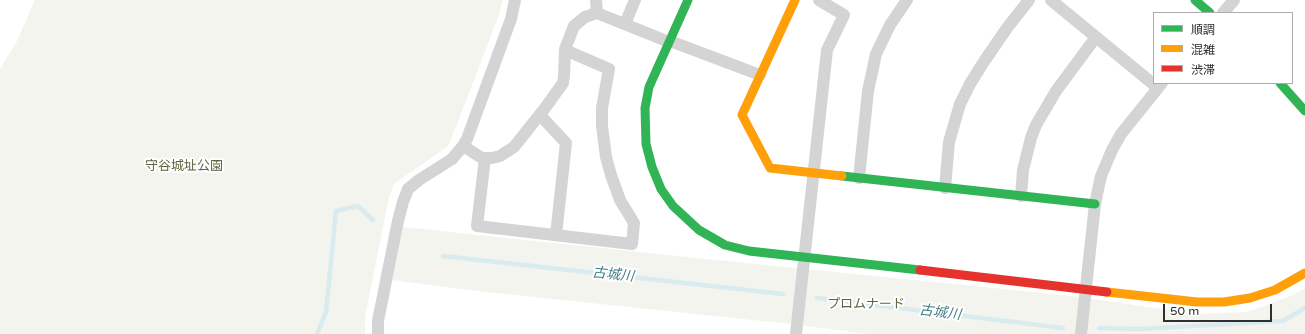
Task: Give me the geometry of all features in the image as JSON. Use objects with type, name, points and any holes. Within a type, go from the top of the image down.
[{"type":"street","points":[[378,334],[378,321],[398,221],[408,189],[419,180],[452,159],[468,139],[512,19],[515,0]]},
{"type":"street","points":[[596,0],[597,13]]},
{"type":"street","points":[[625,24],[635,0]]},
{"type":"street","points":[[688,0],[649,87],[645,108],[646,144],[652,167],[661,188],[674,206],[699,230],[725,245],[749,251],[1196,302],[1224,302],[1250,298],[1275,290],[1305,273]]},
{"type":"street","points":[[795,0],[742,115],[770,168],[1095,204]]},
{"type":"street","points":[[796,334],[827,50],[844,15],[819,0]]},
{"type":"street","points":[[859,178],[868,91],[876,54],[890,25],[907,0]]},
{"type":"street","points":[[945,188],[949,142],[960,104],[983,63],[1007,28],[1029,0]]},
{"type":"street","points":[[1051,0],[1153,81]]},
{"type":"street","points":[[1195,0],[1209,12]]},
{"type":"street","points":[[1224,12],[1234,0]]},
{"type":"street","points":[[463,146],[482,158],[500,156],[514,147],[563,83],[565,50],[574,26],[585,17],[597,13],[760,74]]},
{"type":"street","points":[[1021,196],[1023,170],[1036,124],[1056,91],[1096,37]]},
{"type":"street","points":[[484,158],[477,226],[632,244],[634,223],[620,200],[611,175],[606,156],[602,126],[602,108],[609,69],[565,50]]},
{"type":"street","points":[[1281,84],[1305,111]]},
{"type":"street","points":[[1081,334],[1095,204],[1101,176],[1121,134],[1160,86]]},
{"type":"street","points":[[540,115],[566,143],[556,235]]},
{"type":"green space","name":"守谷城址公園","points":[[35,0],[503,0],[497,20],[448,146],[394,184],[389,197],[365,317],[365,334],[0,334],[0,69],[17,41]]},
{"type":"green space","name":"プロムナード","points":[[403,227],[1072,296],[1196,314],[1248,312],[1293,295],[1305,288],[1305,334],[868,334],[791,324],[468,290],[393,280]]},
{"type":"waterway","name":"古城川","points":[[317,334],[326,312],[336,211],[358,206],[373,220]]},
{"type":"waterway","name":"古城川","points":[[443,256],[783,294]]},
{"type":"waterway","name":"古城川","points":[[817,298],[1063,328]]},
{"type":"waterway","name":"古城川","points":[[1099,328],[1138,329],[1283,321],[1305,308]]},
{"type":"traffic: fast","points":[[688,0],[649,87],[645,108],[646,144],[652,167],[661,189],[673,206],[699,230],[725,245],[749,251],[920,270]]},
{"type":"traffic: fast","points":[[1195,0],[1209,12]]},
{"type":"traffic: fast","points":[[1281,84],[1305,111]]},
{"type":"traffic: fast","points":[[842,176],[1095,204]]},
{"type":"traffic: slow","points":[[795,0],[742,115],[770,168],[842,176]]},
{"type":"traffic: slow","points":[[1107,292],[1197,302],[1224,302],[1250,298],[1275,290],[1305,273]]},
{"type":"traffic: jam","points":[[920,270],[1107,292]]}]
